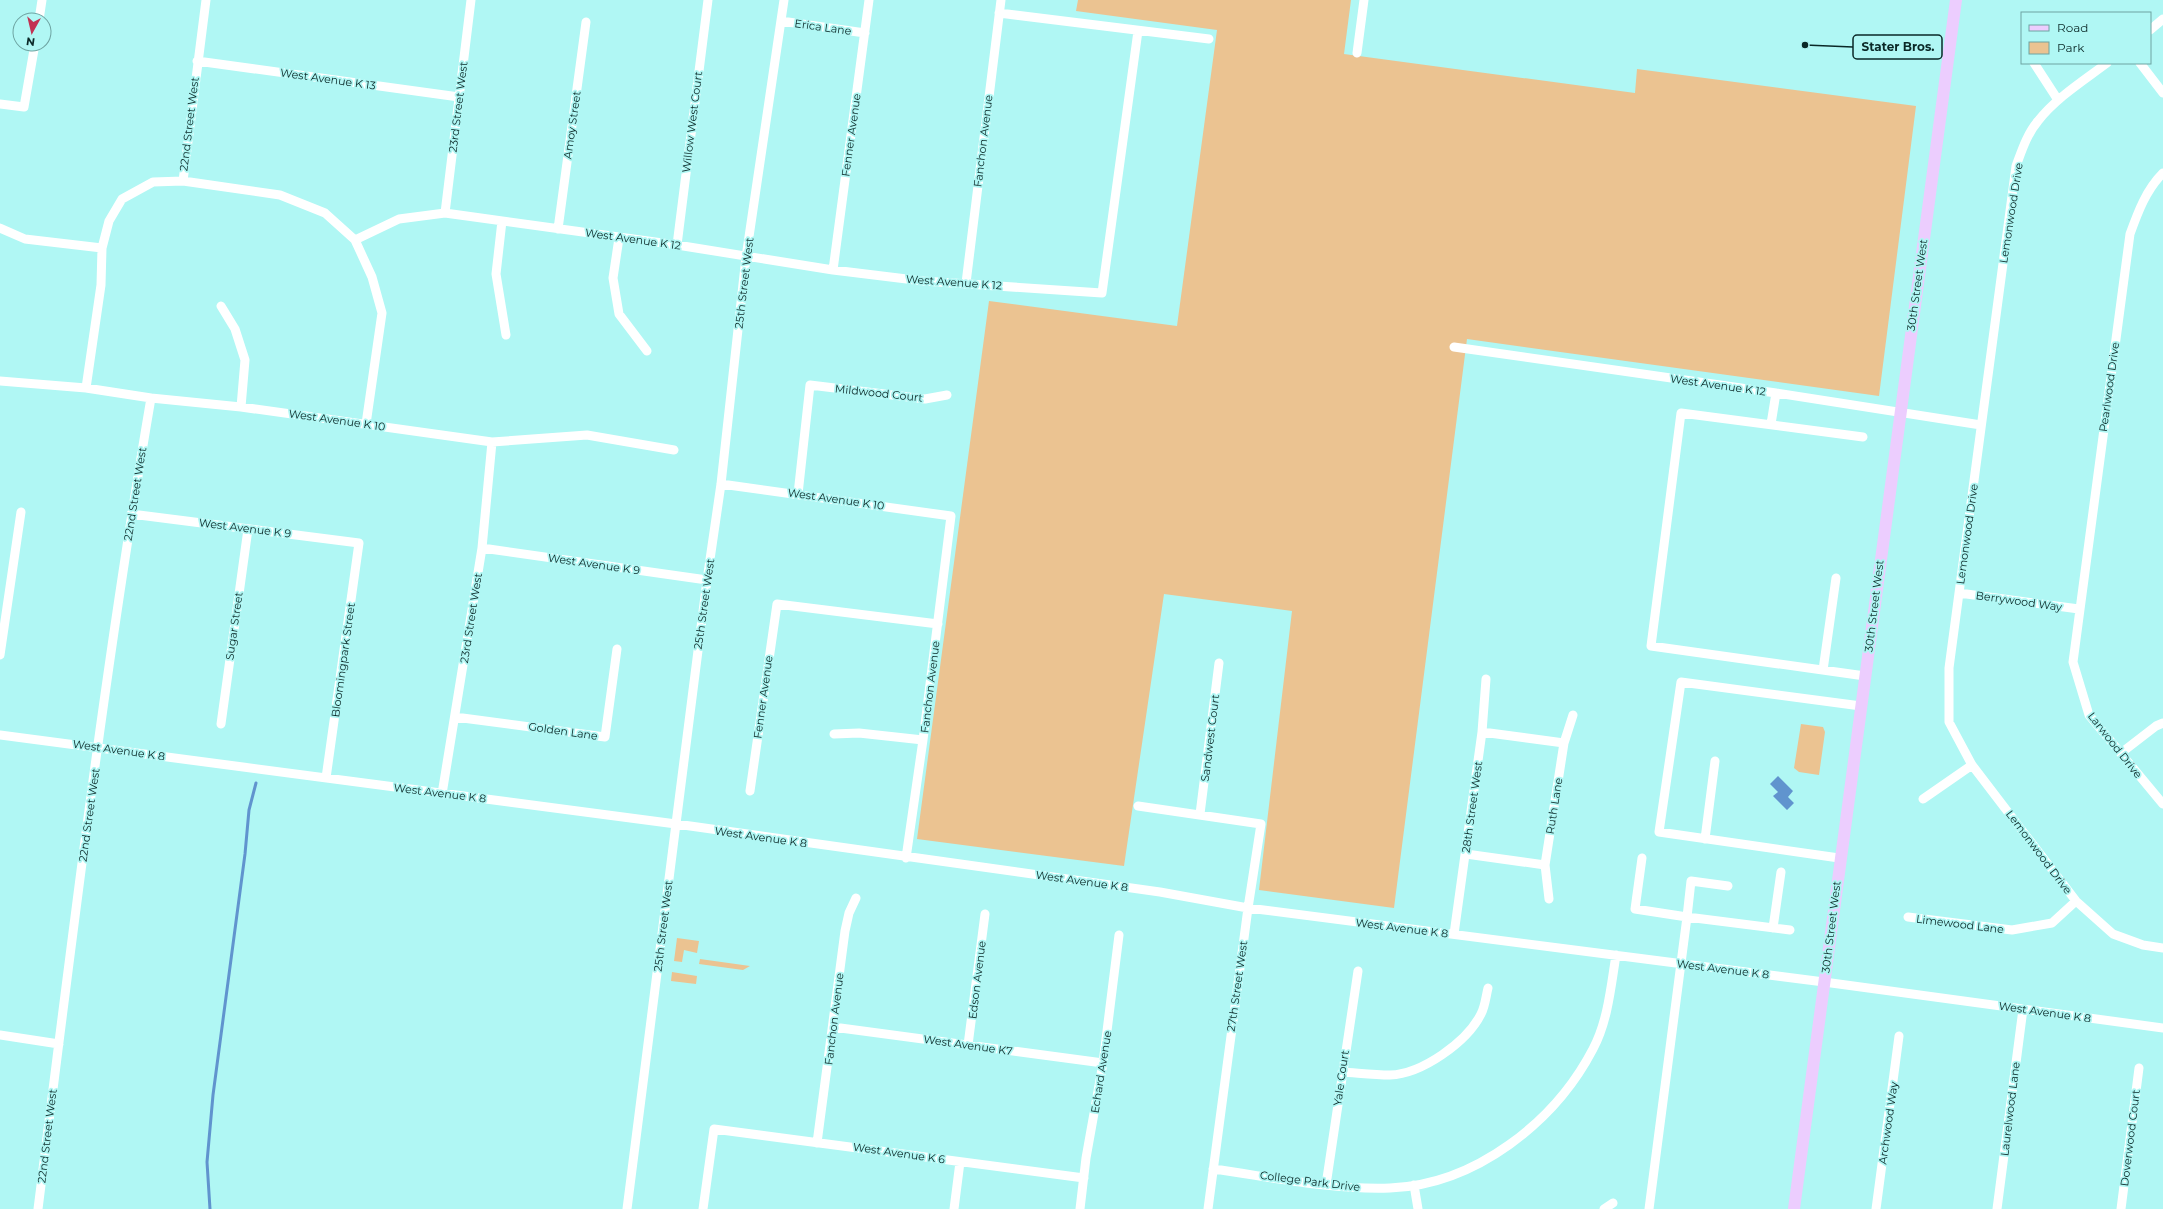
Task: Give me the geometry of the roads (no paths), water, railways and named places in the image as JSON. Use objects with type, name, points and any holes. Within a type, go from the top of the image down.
[{"type":"main road","name":"30th Street West","points":[[1794,1209],[1839,858],[1861,706],[1955,1]]},
{"type":"street","points":[[40,12],[42,0]]},
{"type":"street","name":"22nd Street West","points":[[86,388],[101,285],[102,248],[109,221],[122,199],[153,182],[183,181],[197,61],[206,0]]},
{"type":"street","name":"23rd Street West","points":[[445,213],[471,0]]},
{"type":"street","name":"Willow West Court","points":[[677,245],[708,0]]},
{"type":"street","name":"25th Street West","points":[[627,1209],[707,580],[721,484],[746,257],[784,0]]},
{"type":"street","name":"Fenner Avenue","points":[[832,270],[869,0]]},
{"type":"street","name":"Fanchon Avenue","points":[[966,283],[1001,0]]},
{"type":"street","points":[[1357,53],[1364,0]]},
{"type":"street","points":[[999,13],[1209,39]]},
{"type":"street","points":[[2151,29],[2163,20]]},
{"type":"street","name":"Erica Lane","points":[[781,21],[865,33]]},
{"type":"street","name":"Amoy Street","points":[[558,229],[586,22]]},
{"type":"street","name":"West Avenue K 12","points":[[355,240],[399,218],[445,213],[677,245],[832,270],[923,281],[1102,293],[1138,30]]},
{"type":"street","points":[[0,104],[24,107],[34,52]]},
{"type":"street","name":"West Avenue K 13","points":[[197,61],[459,97]]},
{"type":"street","points":[[2035,64],[2058,100]]},
{"type":"street","name":"Lemonwood Drive","points":[[2106,64],[2058,100],[2037,121],[2025,142],[2016,166],[1948,668],[1949,722],[1972,765],[2076,901],[2113,934],[2143,945],[2163,948]]},
{"type":"street","points":[[2141,64],[2163,93]]},
{"type":"street","name":"Pearlwood Drive","points":[[2079,609],[2130,234],[2147,194],[2153,183],[2163,173]]},
{"type":"street","points":[[183,181],[280,195],[325,213],[355,240],[372,277],[382,313],[366,424]]},
{"type":"street","points":[[502,221],[496,274],[506,335]]},
{"type":"street","points":[[0,228],[24,239],[102,248]]},
{"type":"street","points":[[619,238],[613,278],[619,314],[647,351]]},
{"type":"street","points":[[221,306],[235,328],[245,360],[241,407]]},
{"type":"street","name":"West Avenue K 12","points":[[1454,347],[1776,393],[1981,425]]},
{"type":"street","name":"West Avenue K 10","points":[[0,381],[86,388],[151,398],[241,407],[492,442],[587,435],[674,450]]},
{"type":"street","name":"Mildwood Court","points":[[798,494],[810,385],[925,399],[947,395]]},
{"type":"street","points":[[1771,424],[1776,393]]},
{"type":"street","name":"22nd Street West","points":[[38,1209],[98,747],[131,514],[151,398]]},
{"type":"street","points":[[1863,437],[1680,413],[1651,646],[1865,676]]},
{"type":"street","name":"23rd Street West","points":[[442,794],[482,548],[492,442]]},
{"type":"street","name":"West Avenue K 10","points":[[721,484],[951,516]]},
{"type":"street","points":[[0,654],[21,512]]},
{"type":"street","name":"West Avenue K 9","points":[[131,514],[359,543]]},
{"type":"street","name":"Fanchon Avenue","points":[[906,858],[923,740],[951,516]]},
{"type":"street","name":"Sugar Street","points":[[221,724],[248,529]]},
{"type":"street","name":"Bloomingpark Street","points":[[326,778],[359,543]]},
{"type":"street","name":"West Avenue K 9","points":[[482,548],[707,580]]},
{"type":"street","points":[[1823,670],[1836,578]]},
{"type":"street","name":"Berrywood Way","points":[[1959,593],[2079,609]]},
{"type":"street","name":"Fenner Avenue","points":[[750,791],[777,604],[938,624]]},
{"type":"street","name":"Larwood Drive","points":[[2079,609],[2073,662],[2089,715],[2163,804]]},
{"type":"street","name":"Golden Lane","points":[[455,717],[605,737],[617,648]]},
{"type":"street","name":"Sandwest Court","points":[[1200,814],[1219,663]]},
{"type":"street","name":"28th Street West","points":[[1454,934],[1482,732],[1486,679]]},
{"type":"street","points":[[1839,858],[1659,832],[1681,682],[1861,706]]},
{"type":"street","name":"Ruth Lane","points":[[1549,899],[1545,865],[1564,743],[1573,715]]},
{"type":"street","points":[[2120,753],[2156,726],[2163,724]]},
{"type":"street","points":[[1482,732],[1564,743]]},
{"type":"street","points":[[834,734],[859,733],[923,740]]},
{"type":"street","name":"West Avenue K 8","points":[[0,735],[676,824],[906,858],[1160,892],[1248,908],[1824,982],[2163,1028]]},
{"type":"street","points":[[1705,839],[1715,761]]},
{"type":"street","points":[[1923,799],[1972,765]]},
{"type":"street","points":[[1138,806],[1200,814]]},
{"type":"street","name":"27th Street West","points":[[1200,814],[1261,824],[1248,908],[1208,1209]]},
{"type":"street","points":[[1466,854],[1545,865]]},
{"type":"street","points":[[1642,858],[1635,909],[1790,930]]},
{"type":"street","points":[[1773,928],[1781,872]]},
{"type":"street","points":[[1648,1209],[1682,964],[1691,881],[1728,886]]},
{"type":"street","name":"Fanchon Avenue","points":[[817,1143],[845,931],[849,913],[856,898]]},
{"type":"street","name":"Limewood Lane","points":[[1908,917],[2012,930],[2052,923],[2076,901]]},
{"type":"street","name":"Edson Avenue","points":[[968,1045],[985,914]]},
{"type":"street","name":"Echard Avenue","points":[[1080,1209],[1103,1063],[1119,935]]},
{"type":"street","name":"College Park Drive","points":[[1213,1169],[1326,1185],[1376,1188],[1414,1185],[1441,1179],[1484,1161],[1522,1135],[1561,1098],[1594,1048],[1608,1006],[1616,955]]},
{"type":"street","name":"Yale Court","points":[[1326,1185],[1358,971]]},
{"type":"street","points":[[1342,1072],[1392,1075],[1421,1066],[1448,1052],[1468,1033],[1481,1014],[1488,988]]},
{"type":"street","name":"Laurelwood Lane","points":[[1997,1209],[2023,1010]]},
{"type":"street","name":"West Avenue K7","points":[[833,1027],[1103,1063]]},
{"type":"street","points":[[0,1035],[59,1044]]},
{"type":"street","name":"Archwood Way","points":[[1876,1209],[1899,1036]]},
{"type":"street","name":"Doverwood Court","points":[[2121,1209],[2139,1068]]},
{"type":"street","name":"West Avenue K 6","points":[[703,1209],[714,1129],[1084,1178]]},
{"type":"street","points":[[954,1209],[960,1162]]},
{"type":"street","points":[[1414,1185],[1418,1209]]},
{"type":"street","points":[[1604,1209],[1613,1203]]},
{"type":"water","points":[[1778,776],[1793,791],[1788,797],[1794,803],[1787,810],[1773,796],[1778,792],[1770,784]]},
{"type":"waterway","points":[[210,1209],[207,1162],[213,1095],[245,854],[249,810],[256,783]]},
{"type":"place","name":"Stater Bros.","points":[[1805,45]]}]
